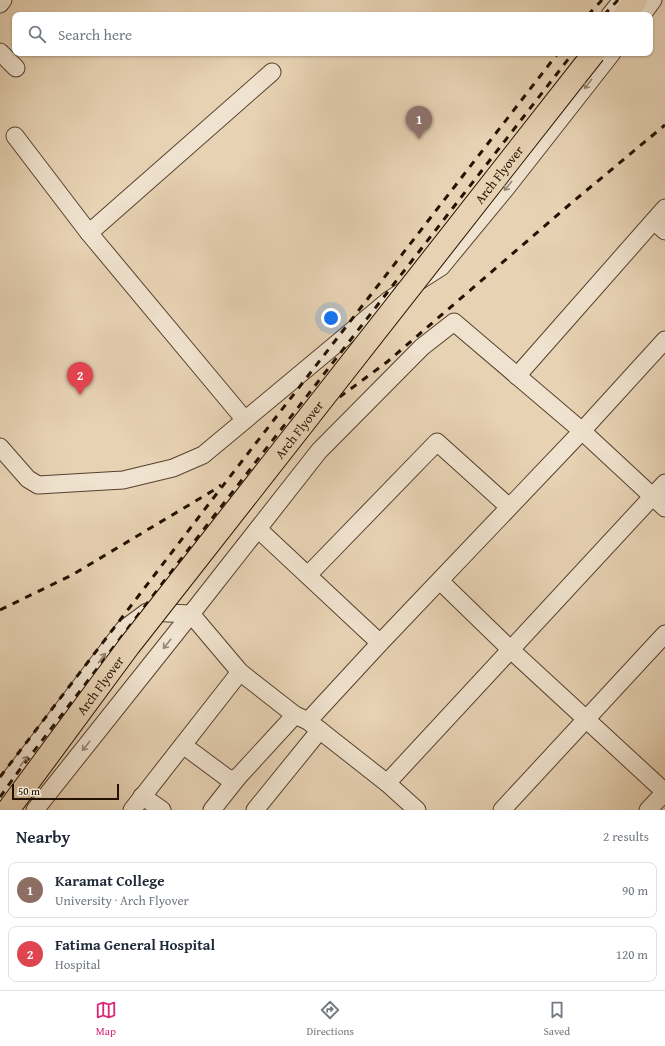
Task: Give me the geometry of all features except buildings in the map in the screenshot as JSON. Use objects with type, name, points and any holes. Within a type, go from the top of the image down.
[{"type":"main road","points":[[626,12],[636,0]]},
{"type":"main road","name":"Arch Flyover","points":[[8,810],[129,646],[592,56]]},
{"type":"street","points":[[0,4],[3,0]]},
{"type":"street","points":[[612,12],[622,0]]},
{"type":"street","points":[[644,12],[653,0]]},
{"type":"street","points":[[0,52],[16,68]]},
{"type":"street","points":[[389,300],[579,56]]},
{"type":"street","points":[[0,447],[28,479],[38,485],[123,480],[173,468],[202,455],[389,300],[441,267],[508,187],[610,56]]},
{"type":"street","points":[[89,233],[272,72]]},
{"type":"street","points":[[15,136],[89,233],[245,420]]},
{"type":"street","points":[[517,376],[659,226],[665,208]]},
{"type":"street","points":[[35,810],[319,451],[422,347],[454,322],[582,431],[665,508]]},
{"type":"street","points":[[212,810],[238,777],[307,722],[380,643],[582,431],[665,340]]},
{"type":"street","points":[[308,575],[437,442],[509,508]]},
{"type":"street","points":[[387,783],[665,482]]},
{"type":"street","points":[[258,529],[380,643]]},
{"type":"street","points":[[440,580],[510,650],[665,792],[648,810]]},
{"type":"street","points":[[0,792],[124,629],[147,612],[191,614],[240,672],[387,783],[417,810]]},
{"type":"street","points":[[502,810],[665,634]]},
{"type":"street","points":[[132,810],[240,672]]},
{"type":"street","points":[[255,810],[307,722]]},
{"type":"street","points":[[183,745],[230,780],[238,777]]},
{"type":"street","points":[[142,796],[162,810]]},
{"type":"railway","points":[[591,12],[602,0]]},
{"type":"railway","points":[[607,12],[618,0]]},
{"type":"railway","points":[[0,777],[208,505],[556,56]]},
{"type":"railway","points":[[0,797],[217,512],[571,56]]},
{"type":"railway","points":[[272,447],[387,362],[569,205],[665,125]]},
{"type":"railway","points":[[0,610],[72,575],[221,485]]},
{"type":"place","name":"Karamat College","points":[[419,139]]},
{"type":"place","name":"Fatima General Hospital","points":[[80,395]]}]
